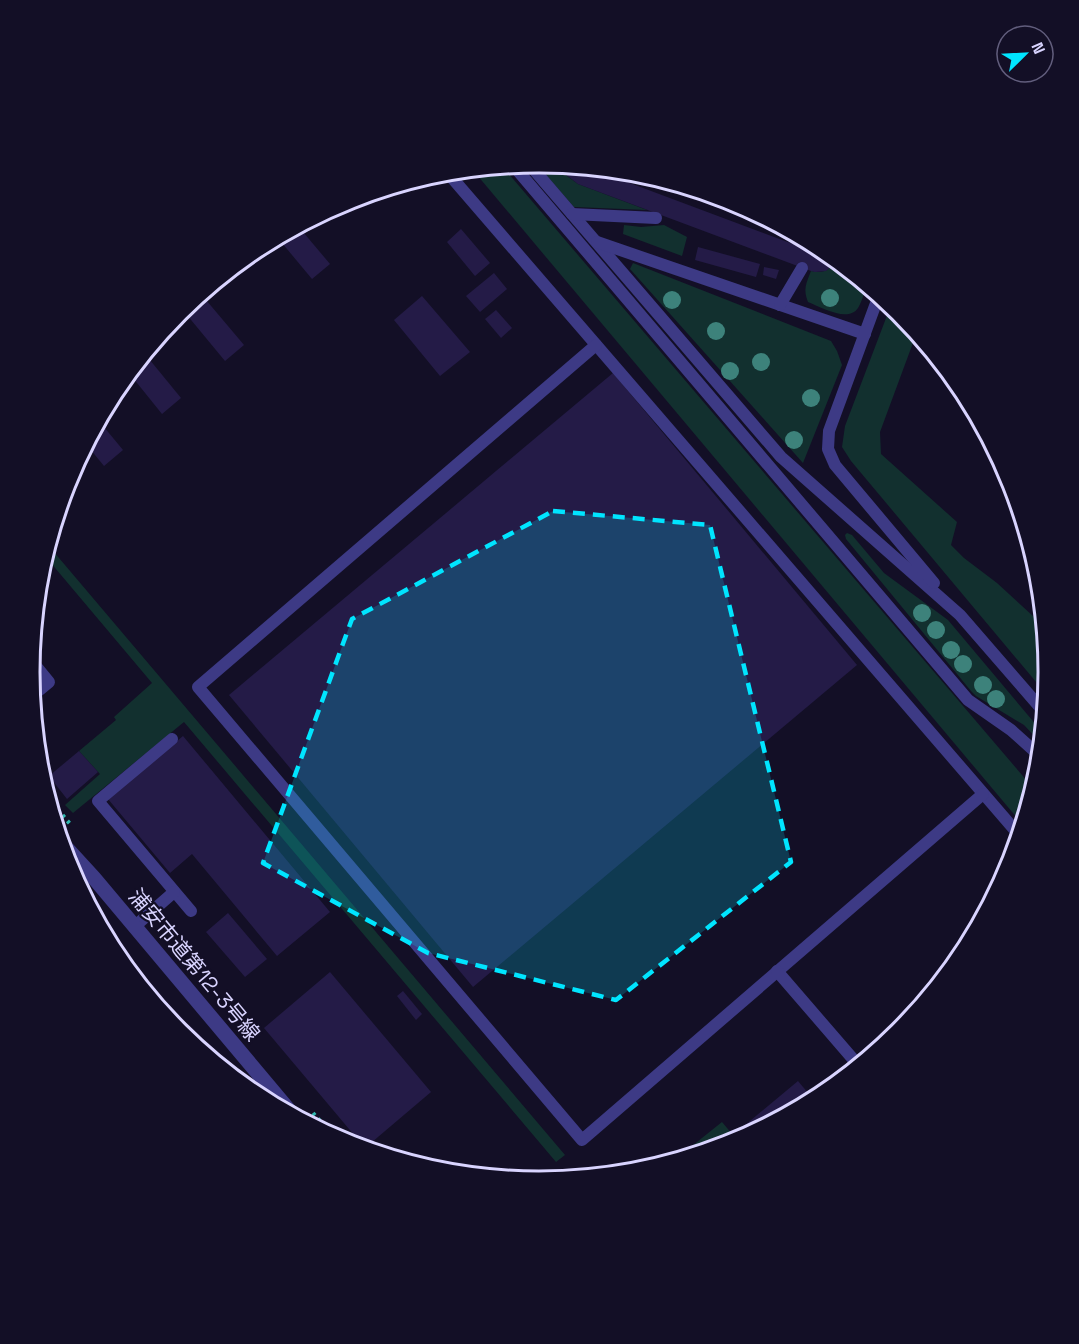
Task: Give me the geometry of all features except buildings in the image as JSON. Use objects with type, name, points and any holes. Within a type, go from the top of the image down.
[{"type":"street","name":"浦安市道第12-3号線","points":[[78,862],[277,1096]]},
{"type":"lane","points":[[537,173],[781,457],[960,615]]},
{"type":"lane","points":[[520,174],[968,700],[1011,730],[1032,749]]},
{"type":"lane","points":[[454,181],[1013,828]]},
{"type":"lane","points":[[572,214],[656,218]]},
{"type":"lane","points":[[596,242],[865,334]]},
{"type":"lane","points":[[780,305],[802,268]]},
{"type":"lane","points":[[876,304],[829,430],[828,449],[835,465],[1037,704]]},
{"type":"lane","points":[[596,345],[198,687],[582,1140],[983,794]]},
{"type":"lane","points":[[40,671],[49,682],[41,689]]},
{"type":"lane","points":[[172,739],[98,801],[191,911]]},
{"type":"lane","points":[[134,927],[174,892]]},
{"type":"lane","points":[[777,971],[853,1060]]},
{"type":"highlighted area","points":[[553,511],[710,525],[791,862],[616,1000],[428,953],[263,863],[352,619]]},
{"type":"green space","points":[[544,173],[562,174],[578,184],[647,210],[574,207]]},
{"type":"green space","points":[[509,174],[1026,780],[1016,817],[478,177]]},
{"type":"green space","points":[[624,225],[641,227],[664,225],[687,237],[682,256],[623,234]]},
{"type":"green space","points":[[633,263],[831,341],[842,365],[803,463],[630,269]]},
{"type":"green space","points":[[831,267],[864,293],[861,303],[854,312],[841,314],[808,302],[806,287],[811,271],[826,270]]},
{"type":"green space","points":[[887,315],[914,341],[880,432],[881,454],[957,522],[951,545],[1035,618],[1038,684],[851,461],[842,447],[845,426]]},
{"type":"green space","points":[[847,533],[852,535],[884,573],[948,620],[1035,724],[1034,736],[1024,725],[971,691],[845,535]]},
{"type":"green space","points":[[55,554],[565,1155],[556,1162],[184,722],[73,813],[65,805],[100,774],[79,751],[116,720],[114,717],[152,683],[53,565]]},
{"type":"green space","points":[[722,1122],[731,1133],[700,1145],[692,1146]]}]
